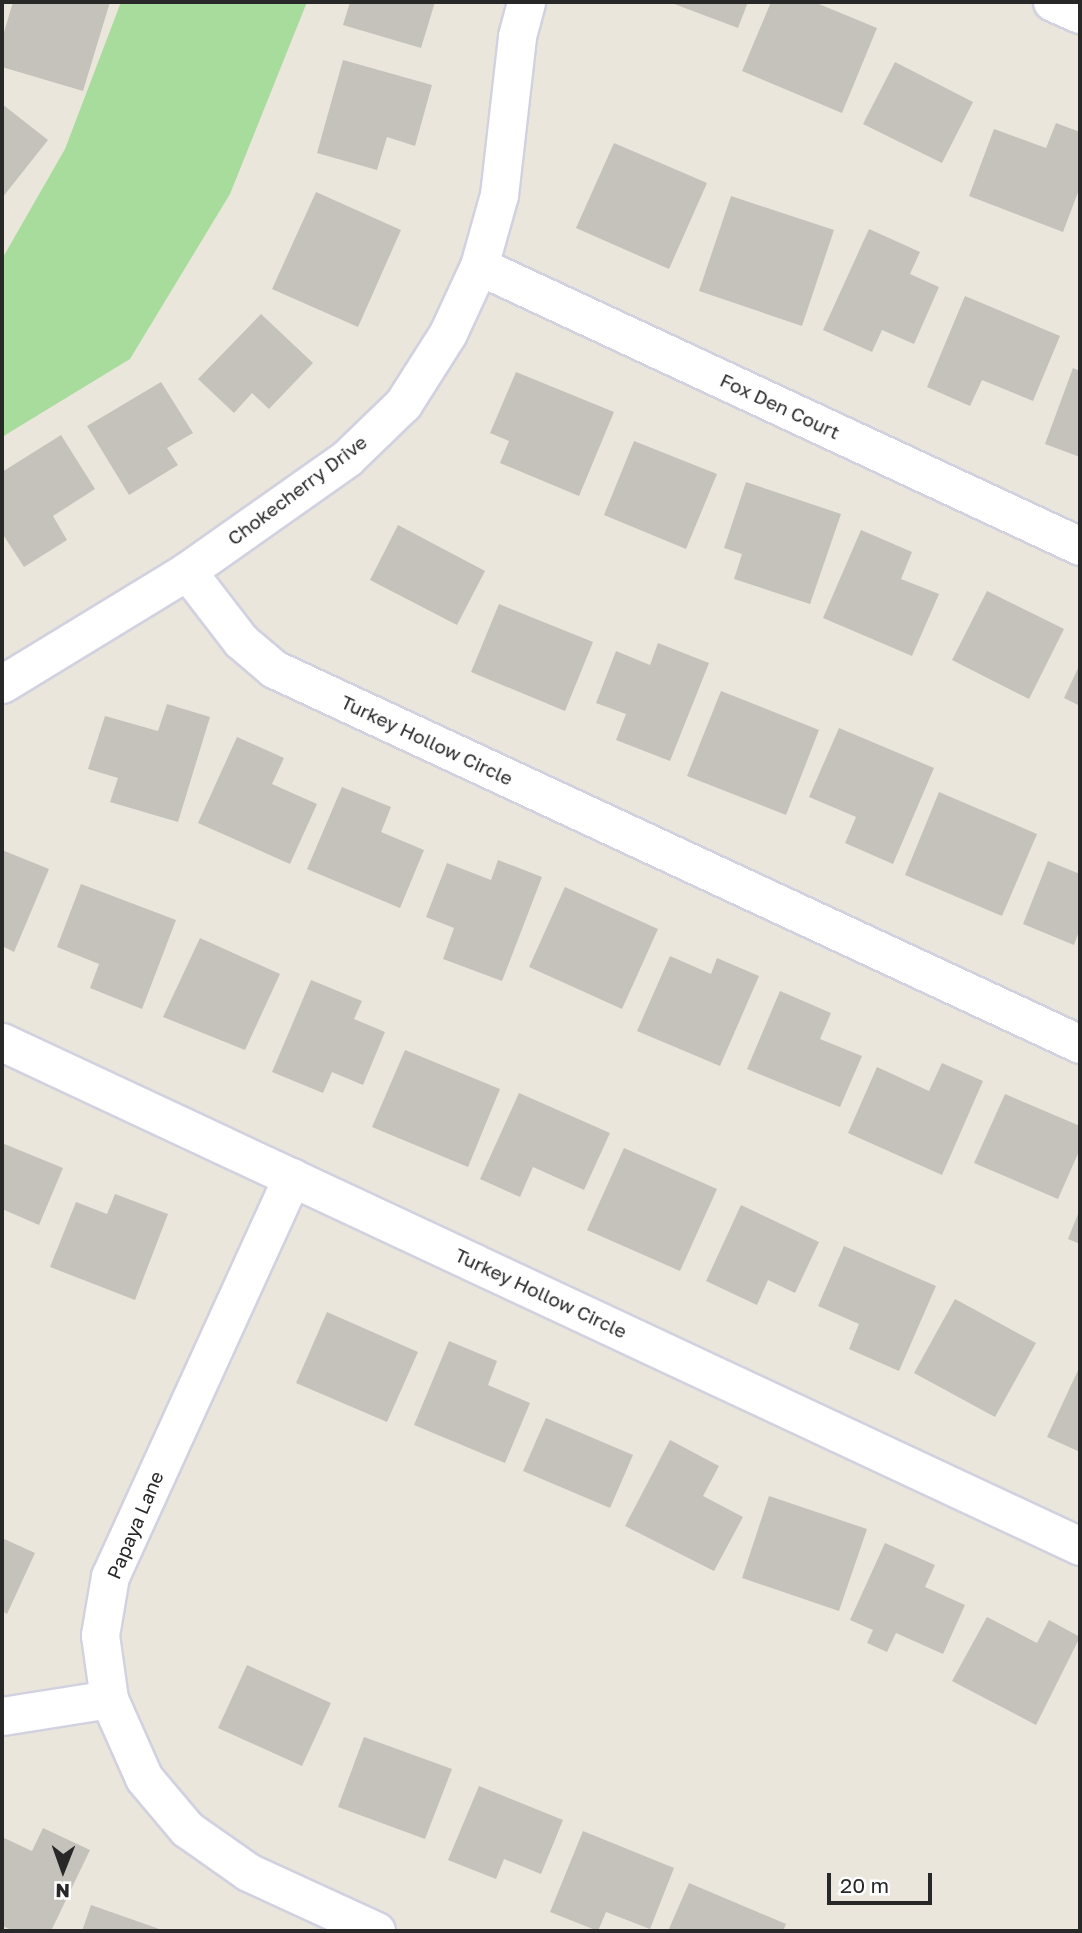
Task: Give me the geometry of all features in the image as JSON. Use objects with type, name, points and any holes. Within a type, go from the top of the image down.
[{"type":"street","name":"Chokecherry Drive","points":[[2,684],[187,571],[347,458],[404,404],[448,333],[479,266],[499,195],[517,36],[526,2]]},
{"type":"street","points":[[1053,2],[1080,14]]},
{"type":"street","name":"Fox Den Court","points":[[479,266],[1080,546]]},
{"type":"street","name":"Turkey Hollow Circle","points":[[187,571],[241,641],[274,669],[1080,1044]]},
{"type":"street","name":"Turkey Hollow Circle","points":[[2,1042],[1080,1546]]},
{"type":"street","name":"Papaya Lane","points":[[292,1177],[110,1576],[100,1634],[109,1699],[144,1778],[187,1829],[248,1872],[376,1931]]},
{"type":"street","points":[[2,1716],[109,1699]]},
{"type":"green space","points":[[121,2],[307,2],[230,194],[130,359],[2,437],[2,259],[65,149]]},
{"type":"building","points":[[13,2],[110,2],[83,91],[2,67],[2,39]]},
{"type":"building","points":[[350,2],[435,2],[421,48],[343,25]]},
{"type":"building","points":[[669,2],[748,2],[738,28]]},
{"type":"building","points":[[771,2],[814,2],[877,28],[842,113],[742,71]]},
{"type":"building","points":[[343,60],[432,85],[415,146],[387,137],[377,170],[317,153]]},
{"type":"building","points":[[895,62],[973,102],[942,163],[863,124]]},
{"type":"building","points":[[2,104],[48,140],[2,198]]},
{"type":"building","points":[[1056,123],[1080,132],[1080,187],[1063,232],[969,196],[994,129],[1046,148]]},
{"type":"building","points":[[614,143],[707,183],[669,269],[576,228]]},
{"type":"building","points":[[316,192],[401,230],[358,327],[272,289]]},
{"type":"building","points":[[731,196],[834,230],[802,326],[699,291]]},
{"type":"building","points":[[869,229],[920,252],[910,274],[939,287],[914,344],[882,330],[872,352],[823,330]]},
{"type":"building","points":[[965,296],[1060,336],[1033,401],[982,380],[970,406],[927,387]]},
{"type":"building","points":[[261,314],[313,363],[269,409],[252,393],[234,413],[198,379]]},
{"type":"building","points":[[1073,368],[1080,371],[1080,457],[1045,444]]},
{"type":"building","points":[[516,372],[614,412],[579,496],[500,463],[509,441],[490,433]]},
{"type":"building","points":[[161,382],[193,433],[167,448],[178,465],[129,495],[87,426]]},
{"type":"building","points":[[61,435],[95,489],[53,516],[67,540],[24,567],[2,533],[2,472]]},
{"type":"building","points":[[634,441],[717,474],[686,549],[604,515]]},
{"type":"building","points":[[746,482],[841,514],[810,604],[734,579],[742,554],[724,548]]},
{"type":"building","points":[[398,525],[485,571],[457,625],[370,580]]},
{"type":"building","points":[[861,530],[912,552],[901,579],[939,594],[912,656],[823,618]]},
{"type":"building","points":[[987,591],[1064,629],[1029,699],[952,660]]},
{"type":"building","points":[[499,604],[593,642],[565,711],[471,672]]},
{"type":"building","points":[[658,643],[709,663],[670,761],[616,740],[626,714],[596,703],[616,651],[650,665]]},
{"type":"building","points":[[1080,664],[1080,706],[1064,698]]},
{"type":"building","points":[[721,691],[819,730],[786,815],[687,776]]},
{"type":"building","points":[[167,704],[210,717],[178,822],[110,802],[118,778],[88,769],[105,716],[158,731]]},
{"type":"building","points":[[839,728],[934,768],[893,864],[845,843],[856,817],[809,797]]},
{"type":"building","points":[[237,737],[284,758],[272,784],[317,804],[290,864],[198,823]]},
{"type":"building","points":[[342,787],[391,807],[381,832],[424,850],[400,908],[307,869]]},
{"type":"building","points":[[939,792],[1037,834],[1002,916],[905,875]]},
{"type":"building","points":[[2,850],[49,869],[14,952],[2,946]]},
{"type":"building","points":[[498,860],[542,877],[502,981],[443,959],[454,928],[426,917],[447,863],[491,880]]},
{"type":"building","points":[[1048,861],[1080,874],[1080,928],[1074,945],[1023,924]]},
{"type":"building","points":[[81,884],[176,920],[142,1009],[90,988],[99,964],[57,947]]},
{"type":"building","points":[[565,887],[658,929],[622,1009],[529,967]]},
{"type":"building","points":[[200,938],[280,974],[245,1050],[163,1017]]},
{"type":"building","points":[[670,956],[711,974],[717,958],[759,976],[720,1066],[637,1031]]},
{"type":"building","points":[[311,980],[362,1001],[354,1019],[385,1032],[363,1085],[332,1072],[323,1093],[272,1072]]},
{"type":"building","points":[[780,991],[831,1013],[820,1039],[862,1056],[840,1107],[747,1069]]},
{"type":"building","points":[[405,1050],[500,1089],[468,1167],[372,1127]]},
{"type":"building","points":[[942,1063],[983,1081],[942,1175],[848,1133],[877,1067],[929,1091]]},
{"type":"building","points":[[519,1093],[610,1133],[584,1190],[533,1167],[520,1197],[480,1179]]},
{"type":"building","points":[[1005,1094],[1080,1126],[1080,1149],[1058,1199],[974,1163]]},
{"type":"building","points":[[2,1143],[63,1168],[39,1225],[2,1209]]},
{"type":"building","points":[[624,1148],[717,1189],[680,1271],[587,1230]]},
{"type":"building","points":[[115,1194],[168,1214],[135,1300],[50,1267],[76,1202],[107,1214]]},
{"type":"building","points":[[741,1205],[819,1242],[795,1293],[768,1280],[757,1305],[706,1281]]},
{"type":"building","points":[[1080,1209],[1080,1244],[1068,1239]]},
{"type":"building","points":[[844,1246],[936,1286],[899,1371],[849,1349],[859,1324],[818,1306]]},
{"type":"building","points":[[955,1299],[1036,1343],[995,1417],[914,1373]]},
{"type":"building","points":[[327,1312],[418,1352],[387,1422],[296,1383]]},
{"type":"building","points":[[449,1341],[497,1361],[488,1385],[530,1403],[505,1463],[414,1425]]},
{"type":"building","points":[[1080,1366],[1080,1452],[1047,1437]]},
{"type":"building","points":[[546,1418],[633,1455],[610,1508],[523,1471]]},
{"type":"building","points":[[670,1440],[719,1466],[703,1496],[743,1517],[714,1571],[625,1526]]},
{"type":"building","points":[[769,1496],[867,1529],[839,1611],[742,1578]]},
{"type":"building","points":[[2,1538],[35,1553],[7,1614],[2,1611]]},
{"type":"building","points":[[885,1543],[935,1565],[925,1587],[965,1605],[943,1654],[896,1633],[887,1652],[867,1643],[873,1630],[850,1620]]},
{"type":"building","points":[[987,1617],[1037,1643],[1049,1620],[1080,1637],[1036,1725],[952,1681]]},
{"type":"building","points":[[247,1665],[331,1703],[302,1766],[218,1728]]},
{"type":"building","points":[[364,1737],[452,1769],[425,1839],[338,1807]]},
{"type":"building","points":[[479,1786],[563,1820],[541,1874],[504,1859],[496,1879],[448,1860]]},
{"type":"building","points":[[43,1828],[90,1850],[51,1931],[14,1931],[2,1926],[2,1837],[32,1851]]},
{"type":"building","points":[[583,1831],[674,1868],[650,1929],[606,1912],[598,1931],[550,1912]]},
{"type":"building","points":[[689,1883],[786,1924],[783,1931],[668,1931]]},
{"type":"building","points":[[91,1905],[165,1931],[82,1931]]}]
